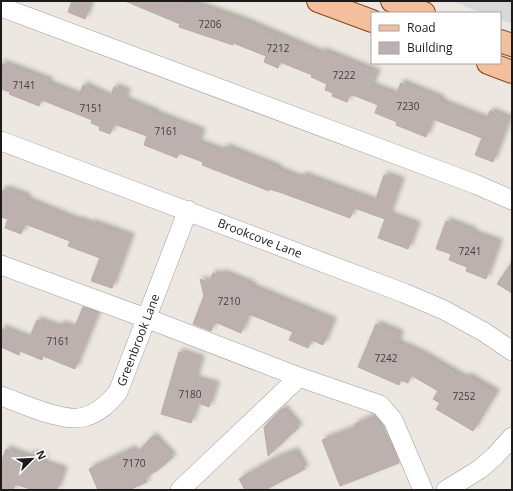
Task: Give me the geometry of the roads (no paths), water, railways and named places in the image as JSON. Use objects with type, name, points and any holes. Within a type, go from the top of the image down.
[{"type":"main road","points":[[318,1],[371,21]]},
{"type":"main road","points":[[392,1],[421,12]]},
{"type":"main road","points":[[501,41],[512,45]]},
{"type":"main road","points":[[491,64],[512,72]]},
{"type":"street","points":[[1,7],[475,184],[512,200]]},
{"type":"street","name":"Brookcove Lane","points":[[1,141],[188,210],[404,293],[444,310],[484,332],[512,351]]},
{"type":"street","name":"Greenbrook Lane","points":[[1,396],[56,416],[70,418],[84,418],[105,407],[118,392],[188,210]]},
{"type":"street","points":[[1,265],[146,318],[299,377],[380,405],[393,420],[423,490]]},
{"type":"street","points":[[180,490],[299,377]]},
{"type":"street","points":[[446,490],[480,469],[495,456],[512,437]]}]
